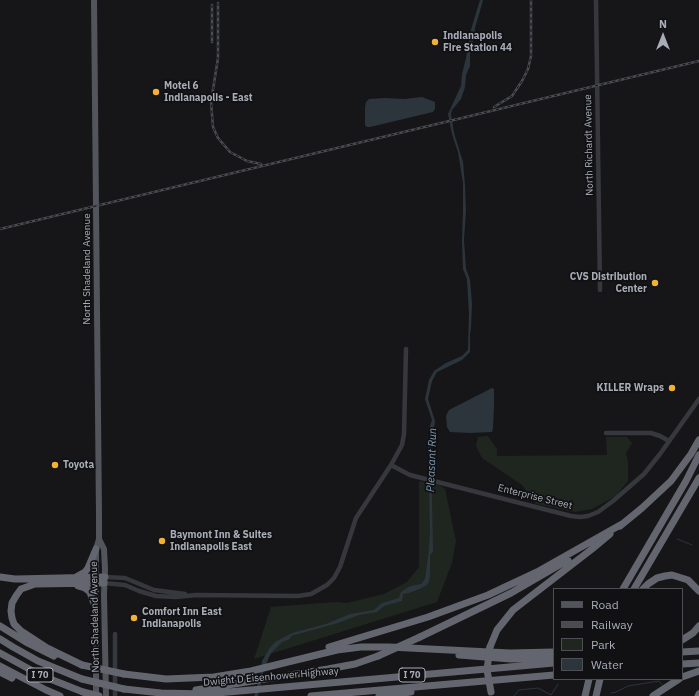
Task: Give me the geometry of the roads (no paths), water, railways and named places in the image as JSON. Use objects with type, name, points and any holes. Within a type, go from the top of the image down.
[{"type":"highway","points":[[491,694],[487,670],[490,647],[497,630],[512,610],[642,508],[670,481],[691,454],[699,440]]},
{"type":"highway","points":[[624,588],[683,486],[699,455]]},
{"type":"highway","points":[[635,588],[699,478]]},
{"type":"highway","points":[[279,664],[306,654],[428,617],[488,595],[544,568],[622,524]]},
{"type":"highway","points":[[181,693],[339,668],[378,656],[511,593],[604,539]]},
{"type":"highway","points":[[69,581],[85,572],[96,549]]},
{"type":"highway","points":[[644,588],[657,578],[672,575],[688,580],[699,591]]},
{"type":"highway","points":[[0,577],[69,581],[89,590],[95,606]]},
{"type":"highway","points":[[82,665],[47,648],[22,633],[14,624],[11,615],[11,606],[14,598],[24,588],[36,584],[105,580]]},
{"type":"highway","points":[[0,626],[46,653],[74,664],[124,674],[157,678],[190,679],[214,677],[251,671],[346,648],[366,646],[496,652],[553,652]]},
{"type":"highway","points":[[683,639],[693,633],[699,626]]},
{"type":"highway","name":"Dwight D Eisenhower Highway","points":[[0,639],[43,663],[82,679],[124,689],[146,692],[206,694],[553,663]]},
{"type":"highway","points":[[397,647],[500,659],[553,658]]},
{"type":"highway","points":[[683,652],[699,651]]},
{"type":"highway","name":"I 70","points":[[0,653],[40,675],[83,692],[96,695]]},
{"type":"highway","points":[[683,664],[699,663]]},
{"type":"highway","points":[[0,666],[60,696]]},
{"type":"highway","points":[[683,677],[699,671]]},
{"type":"highway","points":[[0,672],[24,684],[46,690]]},
{"type":"highway","name":"I 70","points":[[311,696],[553,675]]},
{"type":"highway","points":[[586,696],[589,680]]},
{"type":"highway","points":[[654,696],[678,680]]},
{"type":"highway","points":[[379,696],[436,690],[478,682]]},
{"type":"highway","points":[[596,696],[601,682]]},
{"type":"highway","points":[[600,696],[601,682]]},
{"type":"main road","name":"North Shadeland Avenue","points":[[94,0],[99,539],[96,549],[96,695]]},
{"type":"main road","name":"North Shadeland Avenue","points":[[99,539],[104,549],[106,696]]},
{"type":"street","name":"North Richardt Avenue","points":[[596,0],[600,290]]},
{"type":"street","points":[[105,580],[125,578],[154,590],[196,595],[298,596],[311,594],[322,588],[332,579],[338,570],[356,518],[400,450],[404,436],[406,349]]},
{"type":"street","name":"Enterprise Street","points":[[391,465],[403,472],[424,478],[571,516],[588,516],[602,509],[627,490],[652,465],[699,399]]},
{"type":"street","points":[[606,433],[651,433],[669,441]]},
{"type":"street","points":[[115,634],[115,696]]},
{"type":"water","name":"Pleasant Run","points":[[480,0],[483,0],[475,28],[470,53],[470,66],[466,75],[465,87],[461,99],[452,110],[451,114],[454,133],[463,162],[465,185],[466,211],[464,240],[466,269],[470,280],[472,304],[470,352],[462,360],[437,372],[432,381],[428,399],[435,421],[431,452],[433,552],[430,555],[429,581],[428,584],[422,588],[403,594],[402,601],[384,606],[377,612],[359,615],[338,623],[291,636],[290,639],[282,642],[272,652],[263,673],[258,696],[254,696],[260,676],[262,661],[275,642],[292,633],[326,624],[350,614],[374,610],[382,603],[399,598],[401,592],[411,586],[421,584],[425,579],[430,530],[428,449],[432,420],[425,399],[429,380],[434,371],[446,363],[462,356],[468,350],[469,314],[467,279],[463,269],[462,241],[463,183],[458,152],[452,134],[448,114],[461,86],[470,33]]},
{"type":"water","points":[[422,97],[435,102],[435,109],[433,112],[370,127],[365,125],[365,108],[366,102],[369,99],[404,99]]},
{"type":"water","points":[[492,388],[494,389],[494,406],[492,432],[450,432],[447,427],[446,416],[449,410]]},
{"type":"waterway","points":[[677,539],[692,545]]},
{"type":"waterway","points":[[611,693],[628,686],[659,681],[662,685]]},
{"type":"waterway","points":[[514,696],[519,690],[538,688],[551,695],[558,684]]},
{"type":"railway","points":[[494,107],[512,96],[528,69],[531,56],[531,0]]},
{"type":"railway","points":[[218,3],[218,58],[211,102],[213,127],[218,138],[230,152],[247,161],[261,164]]},
{"type":"railway","points":[[212,5],[212,42]]},
{"type":"railway","points":[[0,229],[699,61]]},
{"type":"place","name":"Indianapolis Fire Station 44","points":[[435,42]]},
{"type":"place","name":"Motel 6 Indianapolis - East","points":[[156,92]]},
{"type":"place","name":"CVS Distribution Center","points":[[655,283]]},
{"type":"place","name":"KILLER Wraps","points":[[672,388]]},
{"type":"place","name":"Toyota","points":[[55,465]]},
{"type":"place","name":"Baymont Inn & Suites Indianapolis East","points":[[162,541]]},
{"type":"place","name":"Comfort Inn East Indianapolis","points":[[134,618]]}]
